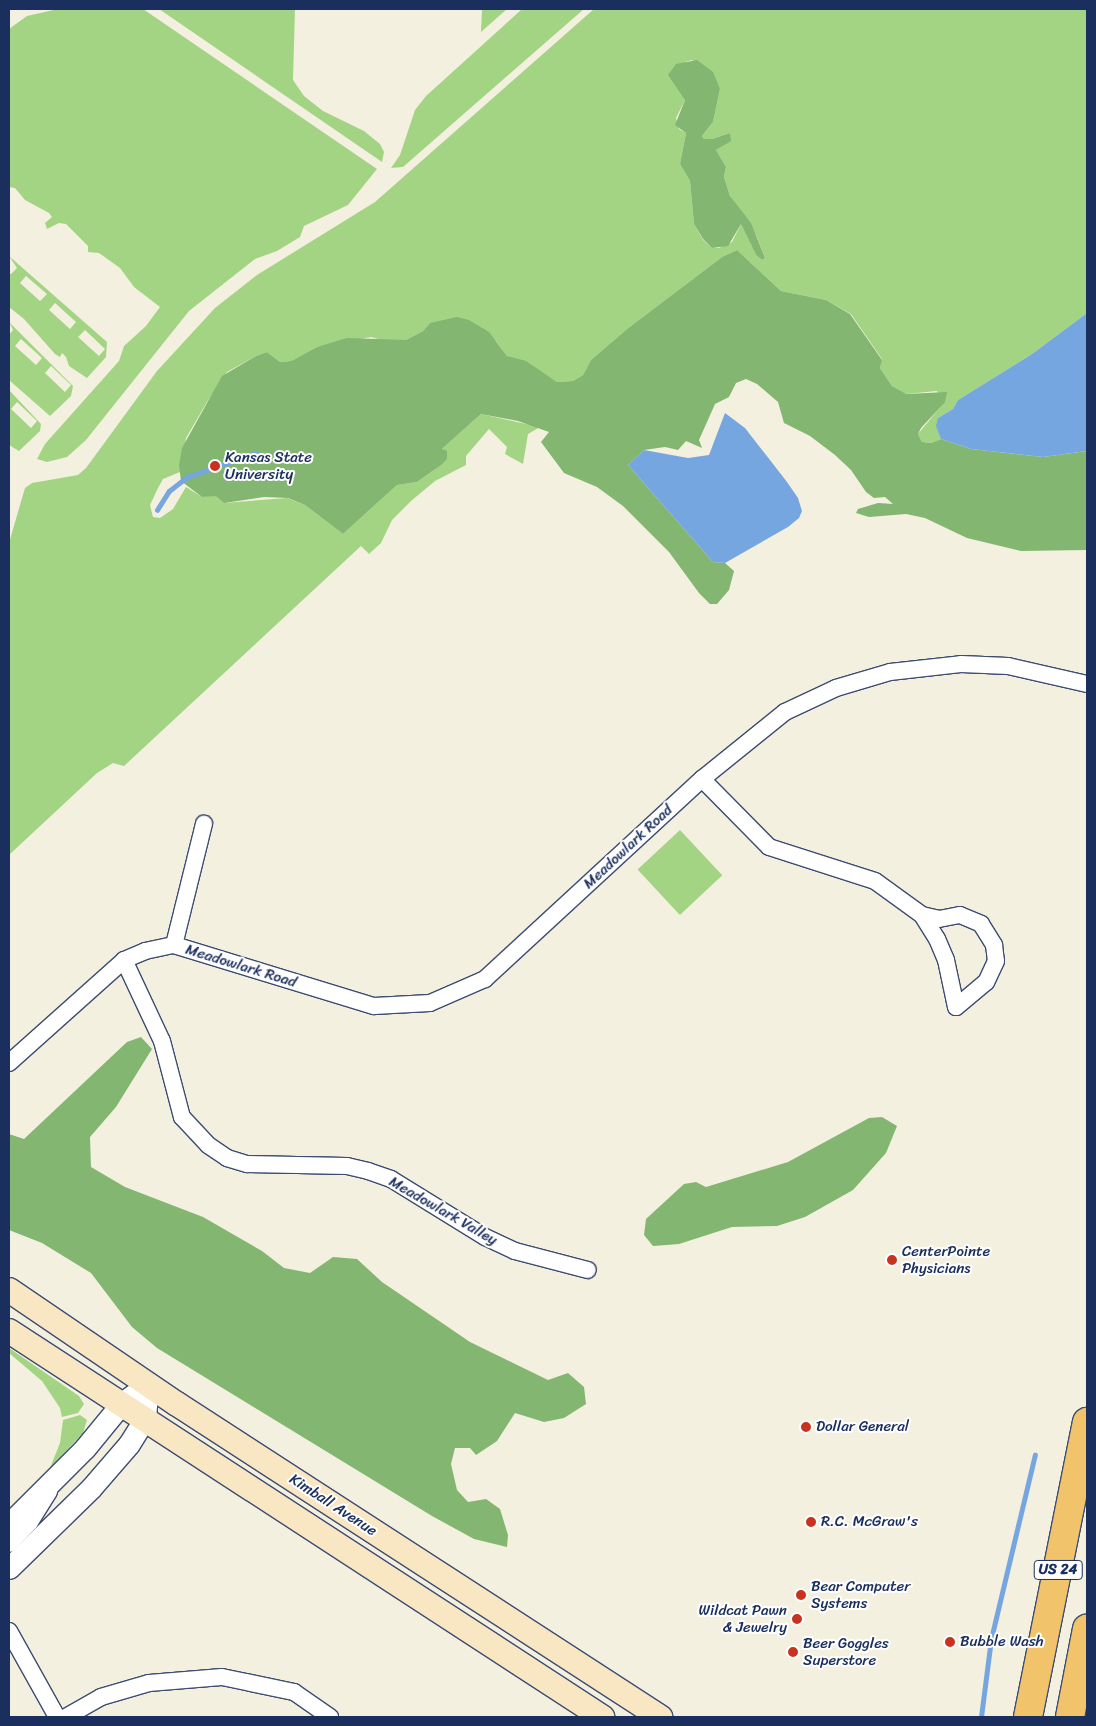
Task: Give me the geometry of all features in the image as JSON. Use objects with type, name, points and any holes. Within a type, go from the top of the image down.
[{"type":"highway","name":"US 24","points":[[1028,1717],[1087,1422]]},
{"type":"highway","points":[[1070,1717],[1087,1629]]},
{"type":"main road","name":"Kimball Avenue","points":[[9,1290],[148,1384],[660,1717]]},
{"type":"main road","name":"Kimball Avenue","points":[[9,1331],[602,1717]]},
{"type":"street","name":"Meadowlark Road","points":[[9,1063],[124,960],[145,951],[174,945],[374,1006],[430,1004],[485,979],[702,779],[786,712],[836,688],[890,672],[961,664],[1008,666],[1087,684]]},
{"type":"street","points":[[702,779],[769,847],[875,881],[922,915],[937,939],[946,960],[956,1007],[986,982],[996,961],[995,947],[989,933],[973,920],[960,914],[939,919],[922,915]]},
{"type":"street","name":"Meadowlark Road","points":[[174,945],[204,824]]},
{"type":"street","name":"Meadowlark Valley","points":[[124,960],[162,1041],[182,1117],[208,1145],[227,1158],[247,1164],[338,1166],[368,1171],[391,1179],[485,1237],[507,1248],[588,1270]]},
{"type":"street","points":[[9,1524],[103,1428],[122,1403],[148,1384]]},
{"type":"street","points":[[9,1568],[91,1488],[124,1450],[145,1418],[148,1384]]},
{"type":"street","points":[[9,1544],[30,1522],[62,1471]]},
{"type":"street","points":[[9,1631],[57,1717]]},
{"type":"street","points":[[66,1717],[101,1697],[149,1683],[222,1677],[294,1692],[330,1717]]},
{"type":"green space","points":[[58,9],[143,9],[377,169],[348,205],[304,226],[300,237],[277,251],[255,259],[189,311],[86,440],[67,457],[47,462],[37,459],[45,444],[119,361],[124,346],[146,326],[160,307],[134,287],[120,268],[99,253],[88,252],[88,246],[66,224],[59,223],[47,229],[45,223],[52,217],[49,213],[25,200],[15,188],[9,187],[9,29],[27,16]]},
{"type":"green space","points":[[159,9],[295,9],[293,80],[304,96],[323,111],[364,131],[380,144],[384,152],[382,162]]},
{"type":"green space","points":[[482,9],[507,9],[481,32]]},
{"type":"green space","points":[[522,9],[584,9],[403,167],[391,168],[400,155],[415,110],[426,96]]},
{"type":"green space","points":[[594,9],[1087,9],[1087,313],[1032,354],[958,400],[953,409],[938,418],[941,439],[933,443],[922,442],[918,434],[941,406],[937,391],[905,394],[892,386],[880,368],[882,359],[851,314],[826,300],[781,291],[737,250],[722,257],[627,329],[591,360],[583,375],[573,381],[557,382],[540,371],[507,356],[496,341],[430,323],[423,331],[406,340],[386,341],[371,337],[317,347],[291,361],[280,362],[267,352],[256,356],[227,372],[207,402],[186,438],[180,472],[163,479],[150,505],[153,517],[160,518],[173,509],[186,487],[202,497],[216,495],[224,503],[287,498],[305,505],[343,534],[397,485],[417,482],[434,470],[447,452],[441,450],[481,414],[540,427],[528,434],[523,464],[505,454],[507,447],[489,429],[466,456],[466,465],[435,481],[411,501],[392,520],[381,543],[369,554],[361,546],[124,766],[113,763],[97,773],[9,855],[9,543],[25,488],[32,483],[78,475],[86,468],[157,371],[215,308],[257,275],[375,202]],"holes":[[[692,60],[720,89],[713,122],[702,136],[704,139],[712,139],[730,133],[725,144],[716,150],[726,167],[724,177],[730,196],[756,235],[765,258],[762,260],[756,255],[741,224],[732,242],[719,248],[712,248],[703,240],[694,224],[690,181],[680,164],[686,133],[679,129],[676,118],[685,100],[685,62]]]},
{"type":"green space","points":[[697,60],[713,72],[720,89],[713,122],[702,136],[704,139],[712,139],[730,133],[731,141],[716,150],[726,167],[724,177],[730,196],[751,223],[765,258],[762,260],[756,255],[741,224],[728,246],[712,248],[703,239],[694,224],[690,181],[680,164],[686,133],[675,125],[685,100],[668,75],[676,64]]},
{"type":"green space","points":[[737,250],[781,291],[826,300],[850,314],[882,360],[880,368],[892,386],[906,394],[947,392],[945,402],[921,428],[918,434],[922,442],[932,443],[941,439],[971,449],[1043,457],[1087,451],[1087,550],[1021,551],[967,538],[925,518],[906,514],[869,517],[856,513],[858,509],[878,503],[893,504],[885,497],[874,498],[866,492],[851,470],[835,455],[810,436],[784,423],[778,402],[757,384],[746,379],[736,383],[729,397],[715,404],[699,440],[702,448],[686,441],[678,450],[665,447],[644,450],[628,465],[713,562],[725,563],[734,571],[729,590],[717,604],[710,604],[699,593],[669,552],[623,506],[597,487],[564,473],[541,442],[549,432],[518,421],[481,414],[442,449],[447,451],[447,459],[441,465],[417,482],[397,485],[343,534],[305,505],[288,498],[264,497],[224,503],[216,496],[202,497],[181,481],[179,465],[182,448],[222,376],[256,356],[267,352],[280,362],[291,361],[317,347],[347,338],[406,340],[423,331],[430,323],[457,317],[469,320],[489,332],[507,356],[526,361],[557,382],[573,381],[583,375],[591,360],[627,329],[722,257]]},
{"type":"green space","points":[[9,256],[107,342],[106,357],[87,378],[69,366],[66,357],[62,353],[60,357],[55,354],[24,319],[9,307],[9,273],[11,274],[17,268]],"holes":[[[26,276],[47,294],[40,301],[20,283]],[[55,303],[76,322],[70,329],[49,310]],[[85,330],[105,349],[99,356],[78,337]]]},
{"type":"green space","points":[[9,322],[73,386],[71,396],[50,416],[9,380],[9,335],[13,330]],"holes":[[[21,339],[42,358],[36,365],[15,346]],[[51,366],[71,385],[65,392],[45,373]]]},
{"type":"green space","points":[[9,390],[41,424],[40,431],[19,451],[9,445]],"holes":[[[17,402],[37,421],[31,428],[11,409]]]},
{"type":"green space","points":[[680,830],[722,875],[680,915],[638,870]]},
{"type":"green space","points":[[141,1037],[152,1049],[116,1107],[90,1137],[91,1167],[125,1187],[203,1217],[262,1251],[284,1268],[310,1273],[333,1257],[357,1259],[382,1282],[470,1342],[548,1380],[568,1373],[584,1387],[586,1404],[564,1418],[544,1422],[515,1413],[497,1441],[476,1455],[470,1448],[455,1448],[451,1464],[457,1490],[468,1502],[486,1499],[500,1509],[508,1535],[507,1547],[474,1539],[432,1516],[157,1348],[132,1327],[91,1273],[42,1243],[9,1230],[9,1134],[24,1139],[127,1042]]},
{"type":"green space","points":[[882,1117],[897,1126],[886,1153],[853,1190],[805,1217],[777,1226],[732,1227],[679,1244],[653,1246],[644,1235],[646,1219],[684,1184],[696,1182],[706,1187],[788,1162],[869,1118]]},
{"type":"green space","points":[[9,1348],[79,1396],[84,1404],[78,1413],[62,1417],[60,1408],[42,1381],[9,1353]]},
{"type":"green space","points":[[80,1415],[87,1420],[83,1433],[50,1468],[60,1443],[63,1420]]},
{"type":"water","points":[[1087,313],[1087,451],[1043,457],[971,449],[941,439],[936,426],[938,418],[953,409],[958,400],[1032,354]]},
{"type":"water","points":[[725,413],[745,428],[798,498],[802,511],[799,518],[788,527],[725,563],[713,562],[628,465],[644,450],[688,458],[709,455]]},
{"type":"waterway","points":[[157,510],[169,491],[187,477],[256,453]]},
{"type":"waterway","points":[[981,1717],[991,1639],[1035,1455]]},
{"type":"place","name":"Kansas State University","points":[[215,466]]},
{"type":"place","name":"CenterPointe Physicians","points":[[892,1260]]},
{"type":"place","name":"Dollar General","points":[[806,1427]]},
{"type":"place","name":"R.C. McGraw's","points":[[811,1522]]},
{"type":"place","name":"Bear Computer Systems","points":[[801,1595]]},
{"type":"place","name":"Wildcat Pawn & Jewelry","points":[[797,1619]]},
{"type":"place","name":"Bubble Wash","points":[[950,1642]]},
{"type":"place","name":"Beer Goggles Superstore","points":[[793,1652]]}]
